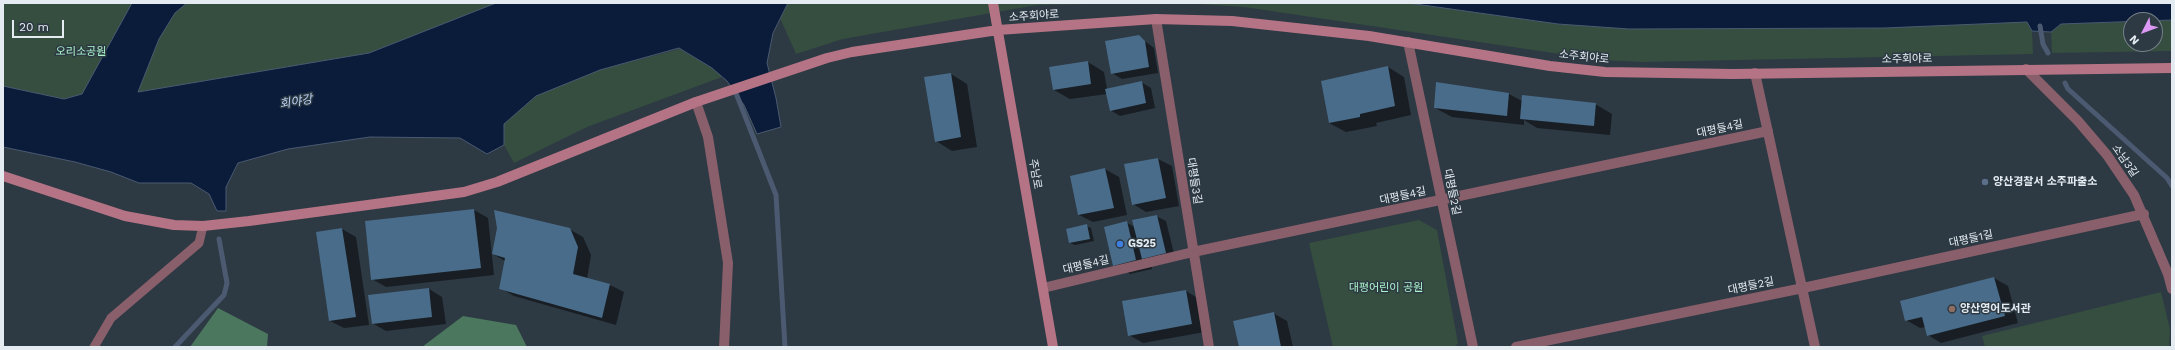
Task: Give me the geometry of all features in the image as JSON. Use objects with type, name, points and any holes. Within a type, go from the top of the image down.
[{"type":"street","name":"주남로","points":[[993,4],[1053,347]]},
{"type":"street","name":"소주회야로","points":[[3,176],[125,216],[174,225],[203,226],[464,192],[497,182],[700,101],[852,52],[998,30],[1156,19],[1232,21],[1369,36],[1550,66],[1605,72],[1756,73],[2172,68]]},
{"type":"street","name":"대평들3길","points":[[1156,19],[1209,347]]},
{"type":"street","name":"대평들2길","points":[[1408,42],[1473,347]]},
{"type":"street","name":"소남3길","points":[[2026,69],[2078,120],[2107,155],[2134,195],[2144,214],[2168,274],[2172,289]]},
{"type":"street","points":[[1756,73],[1815,347]]},
{"type":"street","points":[[700,101],[708,137],[728,263],[724,347]]},
{"type":"street","name":"대평들4길","points":[[1043,288],[1193,252],[1768,131]]},
{"type":"street","name":"대평들1길","points":[[1803,288],[2144,214]]},
{"type":"street","name":"대평들2길","points":[[1516,347],[1803,288]]},
{"type":"lane","points":[[94,347],[111,318],[199,242],[203,226]]},
{"type":"green space","name":"오리소공원","points":[[3,3],[496,3],[369,53],[80,102],[3,86]]},
{"type":"green space","points":[[788,3],[1148,3],[1037,5],[843,39],[796,54],[780,18]]},
{"type":"green space","points":[[1183,3],[1408,3],[1558,24],[1629,29],[1884,28],[2027,22],[2032,31],[2033,54],[1643,62],[1600,60],[1244,7]]},
{"type":"green space","points":[[2172,20],[2172,51],[2163,51],[2163,21]]},
{"type":"green space","points":[[2123,22],[2123,52],[2052,53],[2051,32],[2061,24]]},
{"type":"green space","points":[[680,49],[712,68],[722,77],[587,127],[514,163],[504,145],[504,124],[536,96],[600,70]]},
{"type":"green space","name":"대평어린이 공원","points":[[1419,220],[1437,230],[1458,343],[1455,347],[1333,347],[1309,243]]},
{"type":"green space","points":[[2161,292],[2170,329],[2169,347],[1985,347],[1982,336]]},
{"type":"green space","points":[[218,308],[268,334],[267,347],[190,347]]},
{"type":"green space","points":[[463,316],[516,325],[527,347],[422,347]]},
{"type":"water","name":"회야강","points":[[132,3],[187,3],[175,13],[159,39],[138,92],[369,53],[496,3],[788,3],[773,33],[767,63],[776,98],[781,127],[757,134],[744,105],[727,81],[712,68],[679,48],[600,70],[536,96],[504,124],[504,145],[487,154],[460,138],[370,137],[288,149],[238,163],[226,187],[226,211],[217,211],[209,194],[191,183],[139,183],[111,172],[75,162],[3,147],[3,86],[64,99],[82,94]]},
{"type":"water","points":[[1408,3],[2172,3],[2172,20],[2163,20],[2163,12],[2123,12],[2123,22],[2061,24],[2051,32],[2032,31],[2027,22],[1884,28],[1629,29],[1558,24]]},
{"type":"building","points":[[1139,35],[1145,41],[1149,67],[1111,74],[1105,41]]},
{"type":"building","points":[[1088,61],[1091,84],[1053,90],[1049,67]]},
{"type":"building","points":[[1388,66],[1395,106],[1360,114],[1360,117],[1329,123],[1321,81]]},
{"type":"building","points":[[951,73],[961,137],[935,142],[924,77]]},
{"type":"building","points":[[1142,81],[1146,103],[1110,111],[1105,89]]},
{"type":"building","points":[[1436,82],[1509,93],[1507,116],[1434,108]]},
{"type":"building","points":[[1522,95],[1596,103],[1594,126],[1520,119]]},
{"type":"building","points":[[1158,158],[1166,198],[1132,205],[1124,164]]},
{"type":"building","points":[[1105,168],[1114,208],[1078,215],[1070,176]]},
{"type":"building","points":[[474,209],[481,268],[371,280],[365,221]]},
{"type":"building","points":[[494,210],[570,228],[578,247],[573,274],[610,284],[602,318],[499,289],[505,258],[492,254],[497,228]]},
{"type":"building","points":[[1157,215],[1166,253],[1142,259],[1132,220]]},
{"type":"building","name":"GS25","points":[[1127,221],[1136,260],[1113,266],[1104,227]]},
{"type":"building","points":[[1087,224],[1090,239],[1069,243],[1066,229]]},
{"type":"building","points":[[342,228],[356,317],[329,321],[316,232]]},
{"type":"building","name":"양산영어도서관","points":[[1994,277],[2005,316],[1927,336],[1922,317],[1905,321],[1900,301]]},
{"type":"building","points":[[429,288],[432,317],[372,324],[368,295]]},
{"type":"building","points":[[1186,290],[1192,324],[1128,336],[1122,301]]},
{"type":"building","points":[[1274,312],[1281,347],[1239,347],[1233,321]]},
{"type":"waterway","points":[[2040,26],[2043,44],[2048,53]]},
{"type":"waterway","points":[[2065,83],[2068,89],[2167,178],[2172,186]]},
{"type":"waterway","points":[[734,88],[776,195],[785,347]]},
{"type":"waterway","points":[[175,347],[224,295],[227,283],[219,239]]},
{"type":"place","name":"양산경찰서 소주파출소","points":[[1985,182]]},
{"type":"place","name":"GS25","points":[[1120,244]]},
{"type":"place","name":"양산영어도서관","points":[[1952,309]]}]
